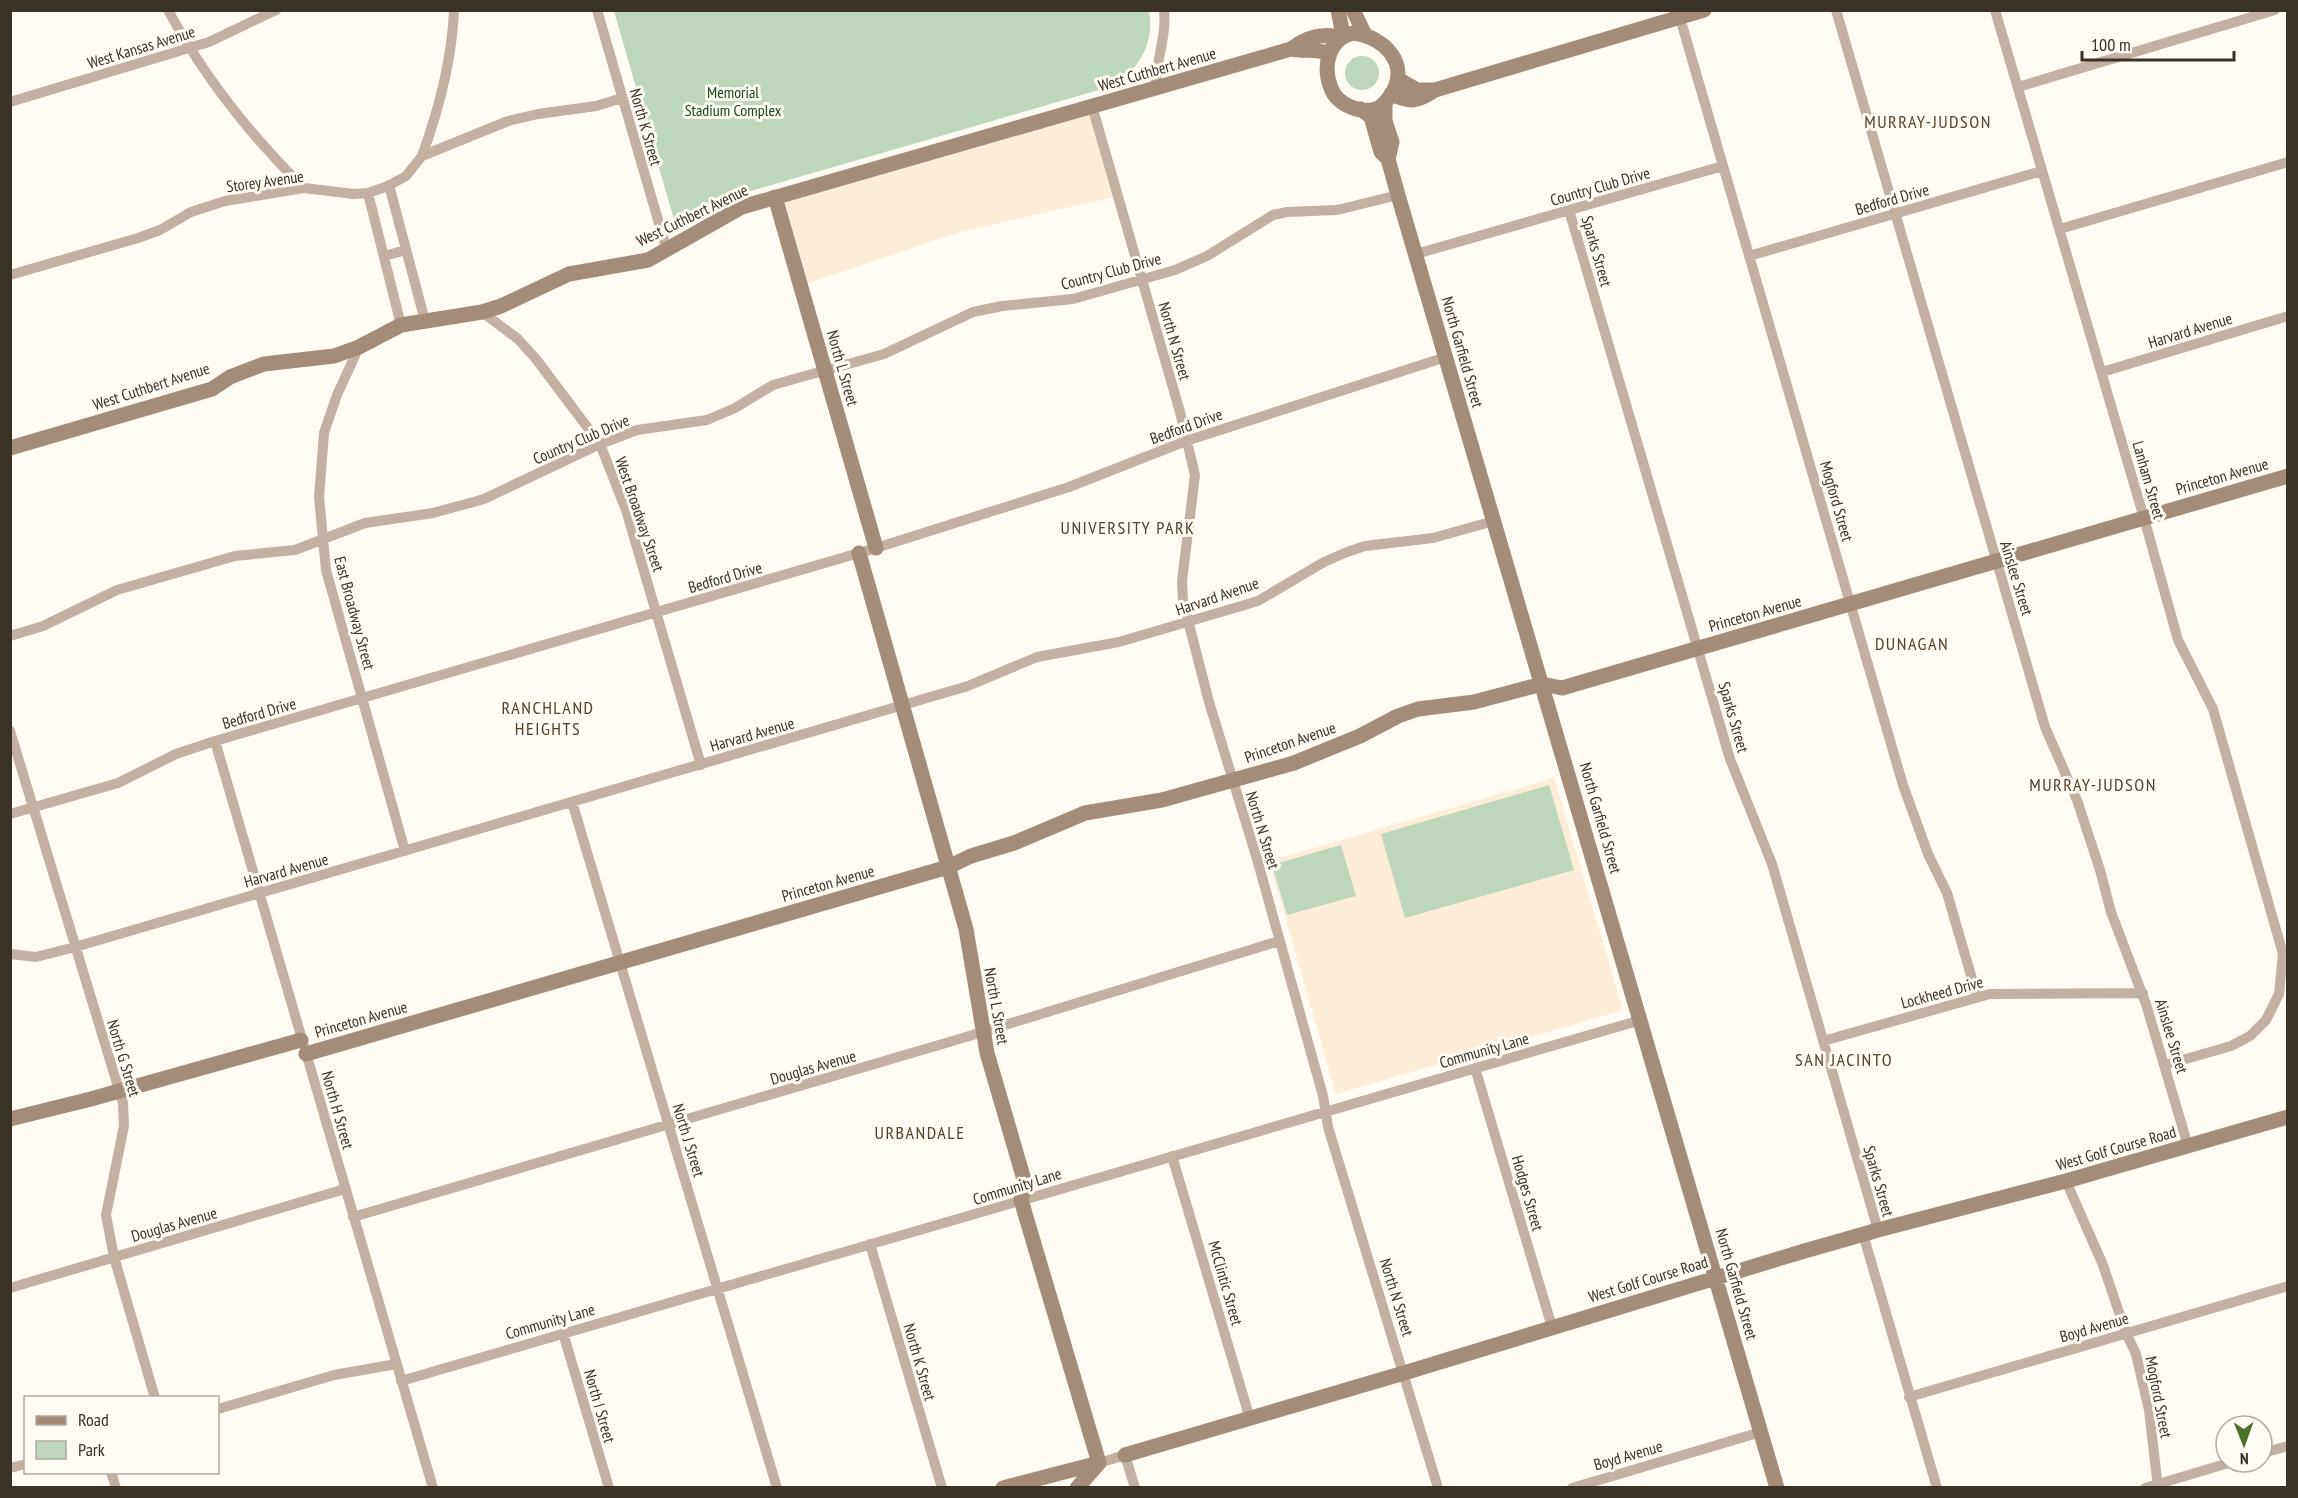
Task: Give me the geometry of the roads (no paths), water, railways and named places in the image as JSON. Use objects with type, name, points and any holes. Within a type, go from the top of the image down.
[{"type":"street","points":[[168,10],[215,88],[244,126],[304,188]]},
{"type":"street","name":"West Kansas Avenue","points":[[10,102],[222,37],[276,10]]},
{"type":"street","points":[[422,156],[435,121],[444,85],[454,10]]},
{"type":"street","name":"North K Street","points":[[597,10],[667,251]]},
{"type":"street","points":[[1156,88],[1158,60],[1164,30],[1164,10]]},
{"type":"street","points":[[1338,10],[1342,36]]},
{"type":"street","points":[[1353,10],[1365,35]]},
{"type":"street","points":[[1388,99],[1421,99],[1435,90],[1679,14],[1704,10]]},
{"type":"street","name":"Ainslee Street","points":[[1836,10],[2045,727],[2077,800],[2111,912],[2143,993],[2188,1146]]},
{"type":"street","name":"Lanham Street","points":[[1995,10],[2145,518],[2178,640],[2213,709],[2285,954]]},
{"type":"street","points":[[2018,87],[2275,10]]},
{"type":"street","name":"Mogford Street","points":[[1679,14],[1911,811],[1947,893],[1977,996]]},
{"type":"street","points":[[1361,109],[1371,110],[1380,107],[1388,99],[1398,79],[1398,68],[1381,43],[1365,35],[1354,33],[1342,36],[1335,42],[1329,54],[1331,90],[1338,99],[1361,109],[1371,117],[1381,152],[1388,159]]},
{"type":"street","name":"West Cuthbert Avenue","points":[[10,448],[212,388],[230,377],[264,364],[334,356],[359,347],[401,325],[482,312],[501,306],[569,274],[648,260],[742,207],[1291,49],[1304,39],[1326,34],[1342,36]]},
{"type":"street","name":"West Cuthbert Avenue","points":[[1291,49],[1303,52],[1320,50],[1329,54]]},
{"type":"street","points":[[1398,79],[1417,90],[1435,90]]},
{"type":"street","name":"Storey Avenue","points":[[10,275],[138,238],[160,230],[204,207],[243,197],[304,188],[354,194],[368,193],[406,176],[422,156],[508,121],[538,114],[596,106],[622,98]]},
{"type":"street","points":[[1388,99],[1385,121],[1392,142],[1388,159]]},
{"type":"street","name":"North N Street","points":[[1092,106],[1180,412],[1195,475],[1182,581],[1183,601],[1188,622],[1323,1096],[1328,1127],[1438,1488]]},
{"type":"street","name":"North Garfield Street","points":[[1388,159],[1778,1488]]},
{"type":"street","points":[[2060,229],[2288,162]]},
{"type":"street","name":"Country Club Drive","points":[[1416,254],[1723,166]]},
{"type":"street","name":"Bedford Drive","points":[[1749,256],[2042,171]]},
{"type":"street","points":[[390,185],[425,321]]},
{"type":"street","points":[[368,193],[401,325]]},
{"type":"street","name":"Country Club Drive","points":[[10,636],[43,627],[117,590],[235,556],[295,550],[365,523],[433,513],[484,499],[600,444],[637,430],[707,420],[735,408],[773,385],[884,354],[973,312],[1002,306],[1073,299],[1175,270],[1207,256],[1273,215],[1287,212],[1337,210],[1398,195]]},
{"type":"street","name":"North L Street","points":[[775,197],[876,548]]},
{"type":"street","name":"Sparks Street","points":[[1569,210],[1730,759],[1772,864],[1823,1041],[1909,1397],[1936,1488]]},
{"type":"street","points":[[384,256],[406,250]]},
{"type":"street","name":"West Broadway Street","points":[[482,312],[518,339],[536,359],[600,444],[626,510],[701,765]]},
{"type":"street","name":"Harvard Avenue","points":[[2102,372],[2288,316]]},
{"type":"street","name":"East Broadway Street","points":[[359,347],[337,395],[324,433],[319,497],[326,570],[405,851]]},
{"type":"street","name":"Bedford Drive","points":[[10,814],[118,783],[176,754],[215,741],[876,548],[1069,487],[1186,441],[1446,357]]},
{"type":"street","name":"Princeton Avenue","points":[[10,1119],[303,1047],[620,963],[948,867],[1085,813],[1162,800],[1294,763],[1398,716],[1431,707],[1485,700],[1542,684],[1562,688],[2288,476]]},
{"type":"street","name":"Harvard Avenue","points":[[10,954],[36,957],[75,947],[902,706],[968,686],[1037,657],[1119,642],[1258,601],[1324,562],[1365,546],[1433,538],[1494,521]]},
{"type":"street","name":"North L Street","points":[[859,553],[966,929],[982,1032],[1025,1183],[1021,1200],[1099,1463]]},
{"type":"street","name":"North G Street","points":[[10,731],[123,1102],[124,1126],[106,1215],[114,1257],[153,1396]]},
{"type":"street","name":"North H Street","points":[[215,741],[433,1488]]},
{"type":"street","name":"North J Street","points":[[572,802],[777,1488]]},
{"type":"street","name":"Douglas Avenue","points":[[353,1216],[982,1032],[1279,941]]},
{"type":"street","points":[[2165,1065],[2231,1046],[2250,1036],[2266,1020],[2279,994],[2285,954]]},
{"type":"street","name":"Lockheed Drive","points":[[1823,1041],[1990,994],[2143,993]]},
{"type":"street","name":"Community Lane","points":[[401,1381],[1641,1020]]},
{"type":"street","name":"Hodges Street","points":[[1475,1068],[1552,1327]]},
{"type":"street","name":"West Golf Course Road","points":[[1125,1455],[1870,1232],[2066,1181],[2288,1117]]},
{"type":"street","name":"McClintic Street","points":[[1172,1156],[1250,1419]]},
{"type":"street","name":"Mogford Street","points":[[2066,1181],[2101,1261],[2126,1333],[2136,1354],[2148,1408],[2157,1486]]},
{"type":"street","name":"Douglas Avenue","points":[[10,1288],[345,1189]]},
{"type":"street","name":"North K Street","points":[[870,1244],[942,1488]]},
{"type":"street","name":"Boyd Avenue","points":[[1909,1397],[2288,1286]]},
{"type":"street","name":"North I Street","points":[[563,1333],[609,1488]]},
{"type":"street","points":[[219,1409],[334,1375],[396,1364]]},
{"type":"street","name":"Boyd Avenue","points":[[1572,1488],[1761,1432]]},
{"type":"street","points":[[1039,1488],[1056,1477],[1125,1455],[1135,1488]]},
{"type":"street","points":[[1003,1488],[1099,1463]]},
{"type":"street","points":[[1077,1488],[1099,1463]]},
{"type":"street","points":[[2145,1488],[2214,1468]]},
{"type":"district","name":"MURRAY-JUDSON","points":[[1928,122]]},
{"type":"district","name":"UNIVERSITY PARK","points":[[1128,528]]},
{"type":"district","name":"DUNAGAN","points":[[1912,644]]},
{"type":"district","name":"RANCHLAND HEIGHTS","points":[[548,718]]},
{"type":"district","name":"MURRAY-JUDSON","points":[[2093,785]]},
{"type":"district","name":"SAN JACINTO","points":[[1844,1060]]},
{"type":"district","name":"URBANDALE","points":[[920,1133]]},
{"type":"park label","name":"Memorial Stadium Complex","points":[[733,101]]}]
